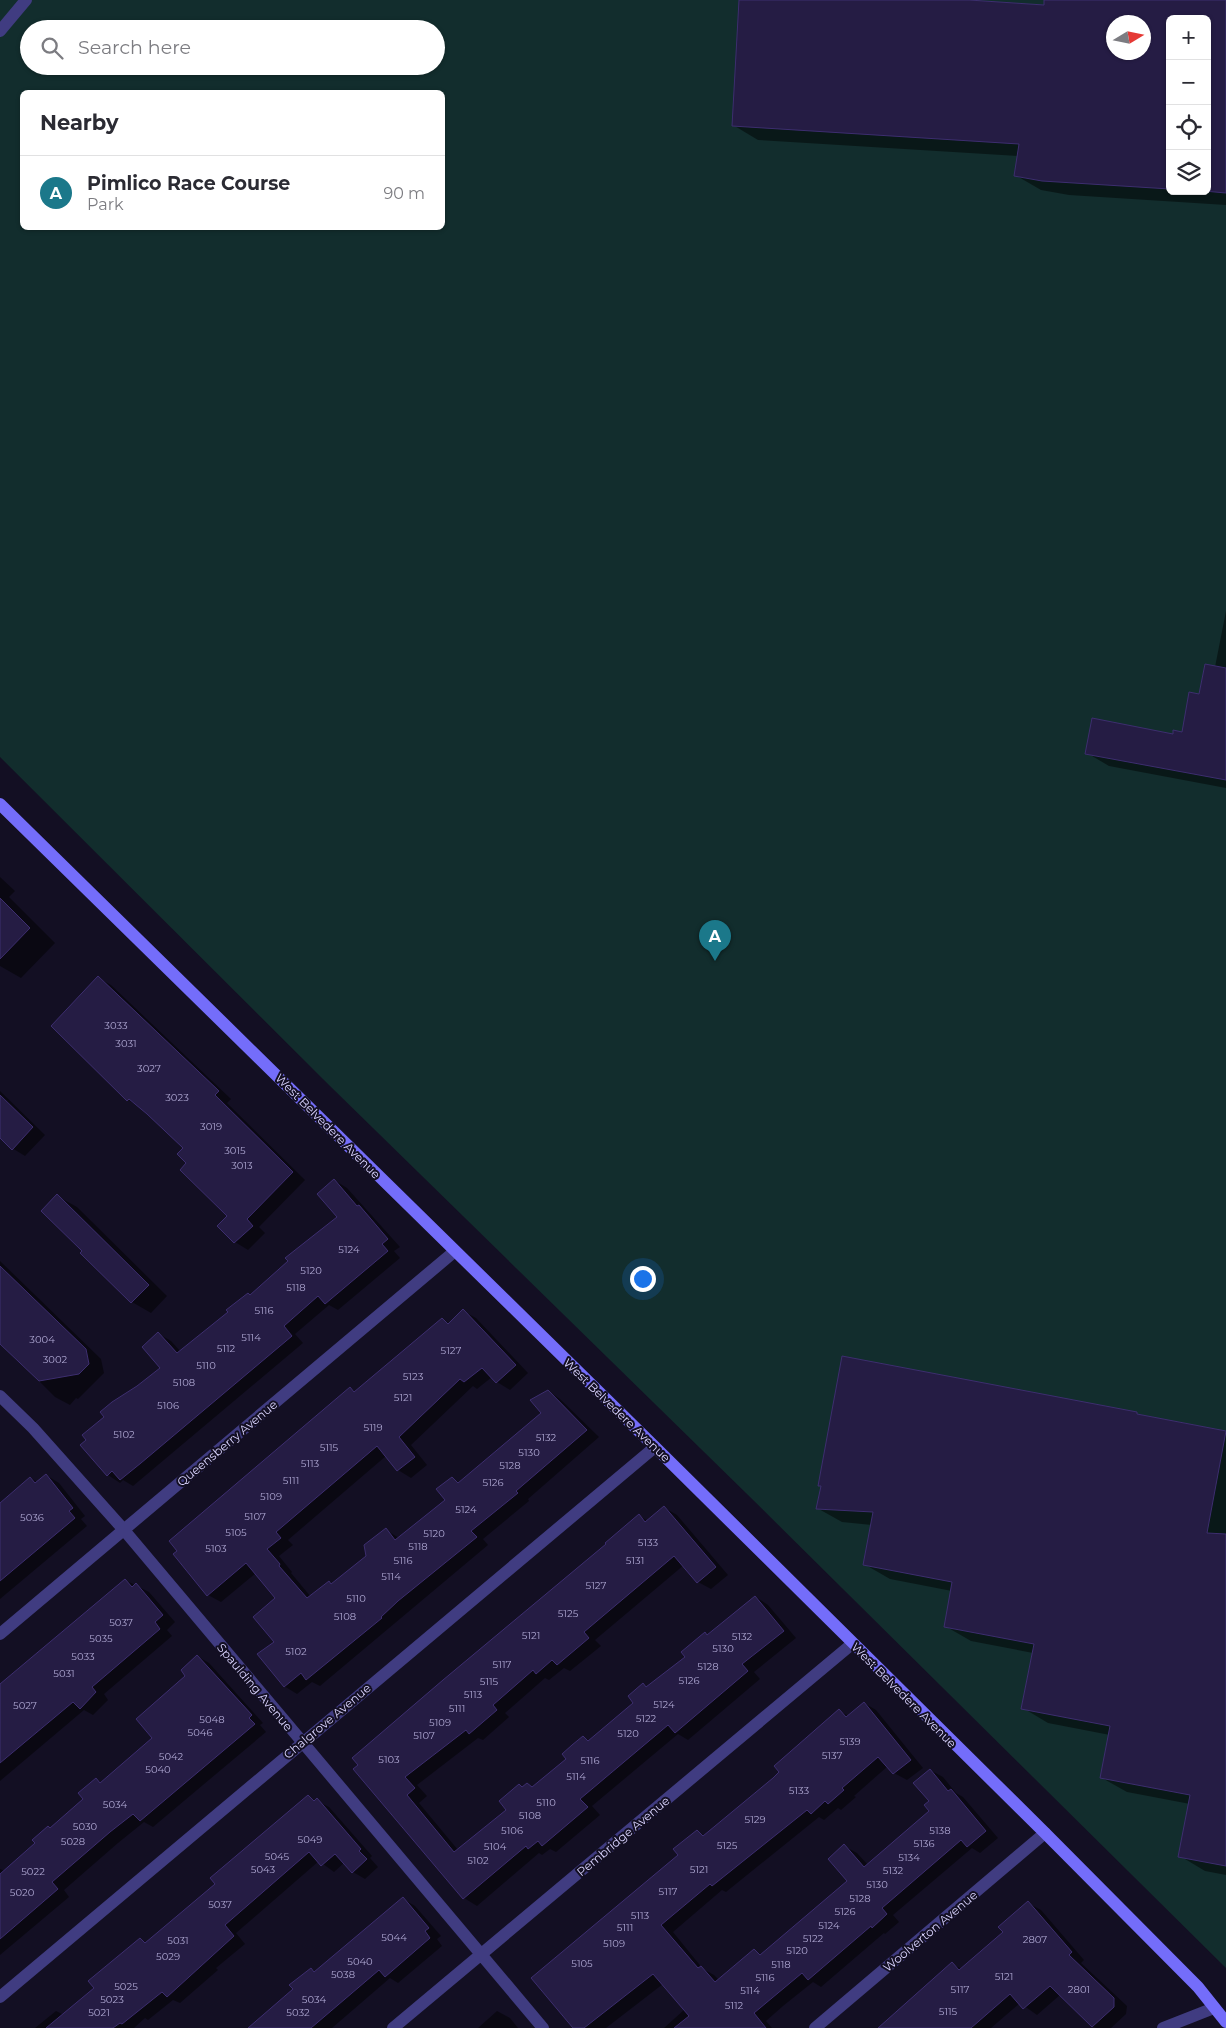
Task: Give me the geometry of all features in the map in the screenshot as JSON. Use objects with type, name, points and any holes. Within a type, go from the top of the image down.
[{"type":"main road","name":"West Belvedere Avenue","points":[[0,804],[1045,1833],[1198,1987],[1226,2021]]},
{"type":"street","points":[[0,31],[26,0]]},
{"type":"street","name":"Queensberry Avenue","points":[[0,1634],[455,1251]]},
{"type":"street","name":"Spaulding Avenue","points":[[0,1396],[33,1428],[124,1530],[543,2028]]},
{"type":"street","name":"Chalgrove Avenue","points":[[0,1997],[655,1447]]},
{"type":"street","name":"Pembridge Avenue","points":[[393,2028],[852,1644]]},
{"type":"street","name":"Woolverton Avenue","points":[[815,2028],[1045,1833]]},
{"type":"street","points":[[1163,2028],[1214,2008]]},
{"type":"green space","points":[[0,0],[1226,0],[1226,1968],[748,1495],[330,1086],[0,757]]},
{"type":"building","points":[[739,0],[969,0],[1044,5],[1044,0],[1226,0],[1226,193],[1211,192],[1211,15],[1166,15],[1166,189],[1042,181],[1014,176],[1019,144],[732,126]]},
{"type":"building","points":[[1205,664],[1226,668],[1226,780],[1085,754],[1092,718],[1173,734],[1173,730],[1182,732],[1189,692],[1199,694]]},
{"type":"building","points":[[0,898],[30,928],[0,959]]},
{"type":"building","points":[[98,976],[219,1091],[215,1095],[293,1172],[247,1219],[253,1226],[234,1243],[217,1226],[227,1216],[180,1170],[186,1163],[177,1154],[183,1148],[147,1114],[129,1099],[127,1101],[51,1026]]},
{"type":"building","points":[[0,1095],[33,1127],[12,1150],[0,1138]]},
{"type":"building","points":[[334,1179],[388,1239],[382,1244],[388,1251],[325,1304],[318,1296],[284,1326],[292,1336],[120,1480],[112,1471],[107,1476],[80,1445],[86,1440],[82,1435],[104,1417],[100,1412],[160,1368],[142,1347],[158,1332],[177,1353],[228,1312],[226,1310],[248,1293],[250,1295],[288,1261],[285,1258],[337,1217],[317,1194]]},
{"type":"building","points":[[57,1194],[149,1285],[131,1303],[41,1211]]},
{"type":"building","points":[[0,1266],[86,1349],[89,1364],[79,1374],[39,1381],[0,1344]]},
{"type":"building","points":[[463,1309],[516,1365],[496,1383],[482,1368],[464,1382],[460,1379],[399,1437],[415,1457],[397,1471],[377,1446],[276,1532],[281,1538],[267,1549],[307,1598],[329,1581],[331,1584],[366,1556],[364,1545],[386,1528],[395,1540],[445,1500],[436,1489],[452,1477],[458,1483],[541,1413],[530,1400],[548,1390],[587,1430],[516,1491],[518,1493],[471,1531],[477,1537],[398,1601],[382,1618],[306,1680],[301,1673],[284,1687],[257,1654],[274,1642],[253,1617],[275,1598],[246,1563],[207,1596],[173,1554],[177,1551],[169,1541],[350,1387],[354,1392],[442,1318],[448,1324]]},
{"type":"building","points":[[842,1356],[1137,1412],[1137,1414],[1226,1431],[1207,1533],[1226,1534],[1226,1866],[1178,1857],[1190,1795],[1100,1778],[1110,1726],[1021,1709],[1034,1644],[944,1627],[952,1582],[863,1565],[873,1512],[816,1509],[821,1486],[818,1486]]},
{"type":"building","points":[[46,1474],[73,1508],[69,1511],[75,1518],[0,1581],[0,1503],[30,1477],[35,1483]]},
{"type":"building","points":[[664,1506],[716,1567],[697,1583],[674,1556],[584,1632],[589,1638],[557,1665],[552,1660],[536,1674],[533,1670],[493,1705],[497,1710],[469,1734],[466,1730],[405,1777],[415,1788],[407,1795],[454,1852],[506,1810],[499,1801],[519,1784],[522,1787],[527,1783],[532,1787],[566,1759],[562,1754],[572,1745],[583,1736],[588,1741],[633,1703],[628,1696],[643,1683],[646,1687],[685,1657],[681,1652],[705,1632],[707,1635],[755,1596],[784,1631],[742,1664],[748,1671],[675,1733],[668,1725],[580,1799],[588,1807],[542,1846],[538,1841],[528,1849],[526,1846],[463,1899],[353,1769],[358,1765],[352,1758],[639,1514],[645,1522]]},
{"type":"building","points":[[125,1579],[132,1587],[136,1583],[163,1615],[155,1622],[160,1629],[92,1687],[96,1692],[80,1709],[73,1702],[0,1763],[0,1684]]},
{"type":"building","points":[[197,1655],[252,1715],[249,1718],[255,1724],[140,1821],[133,1814],[110,1832],[52,1882],[58,1889],[0,1939],[0,1874],[35,1843],[32,1840],[48,1826],[50,1828],[83,1799],[78,1793],[96,1778],[100,1783],[152,1738],[136,1719],[185,1676],[181,1670]]},
{"type":"building","points":[[864,1702],[911,1760],[893,1774],[878,1757],[842,1788],[844,1790],[828,1804],[825,1801],[811,1814],[807,1810],[712,1886],[710,1884],[661,1925],[698,1968],[701,1966],[715,1982],[754,1949],[760,1955],[847,1881],[828,1859],[844,1844],[864,1867],[929,1811],[924,1805],[929,1801],[913,1783],[930,1769],[948,1791],[951,1789],[986,1831],[967,1847],[961,1840],[882,1908],[887,1914],[872,1928],[871,1926],[808,1980],[802,1973],[754,2013],[766,2028],[674,2028],[689,2016],[653,1974],[584,2028],[573,2028],[531,1978],[678,1855],[673,1849],[697,1830],[703,1836],[773,1778],[779,1772],[774,1766],[839,1709],[846,1717]]},
{"type":"building","points":[[308,1795],[314,1801],[317,1798],[361,1849],[359,1851],[367,1859],[352,1873],[335,1854],[321,1866],[309,1852],[225,1925],[234,1936],[167,1997],[162,1992],[122,2024],[120,2023],[113,2028],[46,2028],[94,1988],[88,1981],[140,1938],[145,1943],[215,1884],[210,1878]]},
{"type":"building","points":[[403,1897],[429,1928],[425,1931],[430,1938],[385,1977],[379,1970],[311,2028],[248,2028],[293,1989],[289,1985],[311,1968],[314,1972]]},
{"type":"building","points":[[1028,1901],[1072,1952],[1069,1955],[1114,1998],[1114,2007],[1092,2027],[1050,1986],[1023,2009],[1010,1994],[971,2028],[878,2028],[952,1962],[959,1970],[1003,1932],[998,1927]]},
{"type":"place","name":"Pimlico Race Course","points":[[715,961]]}]
